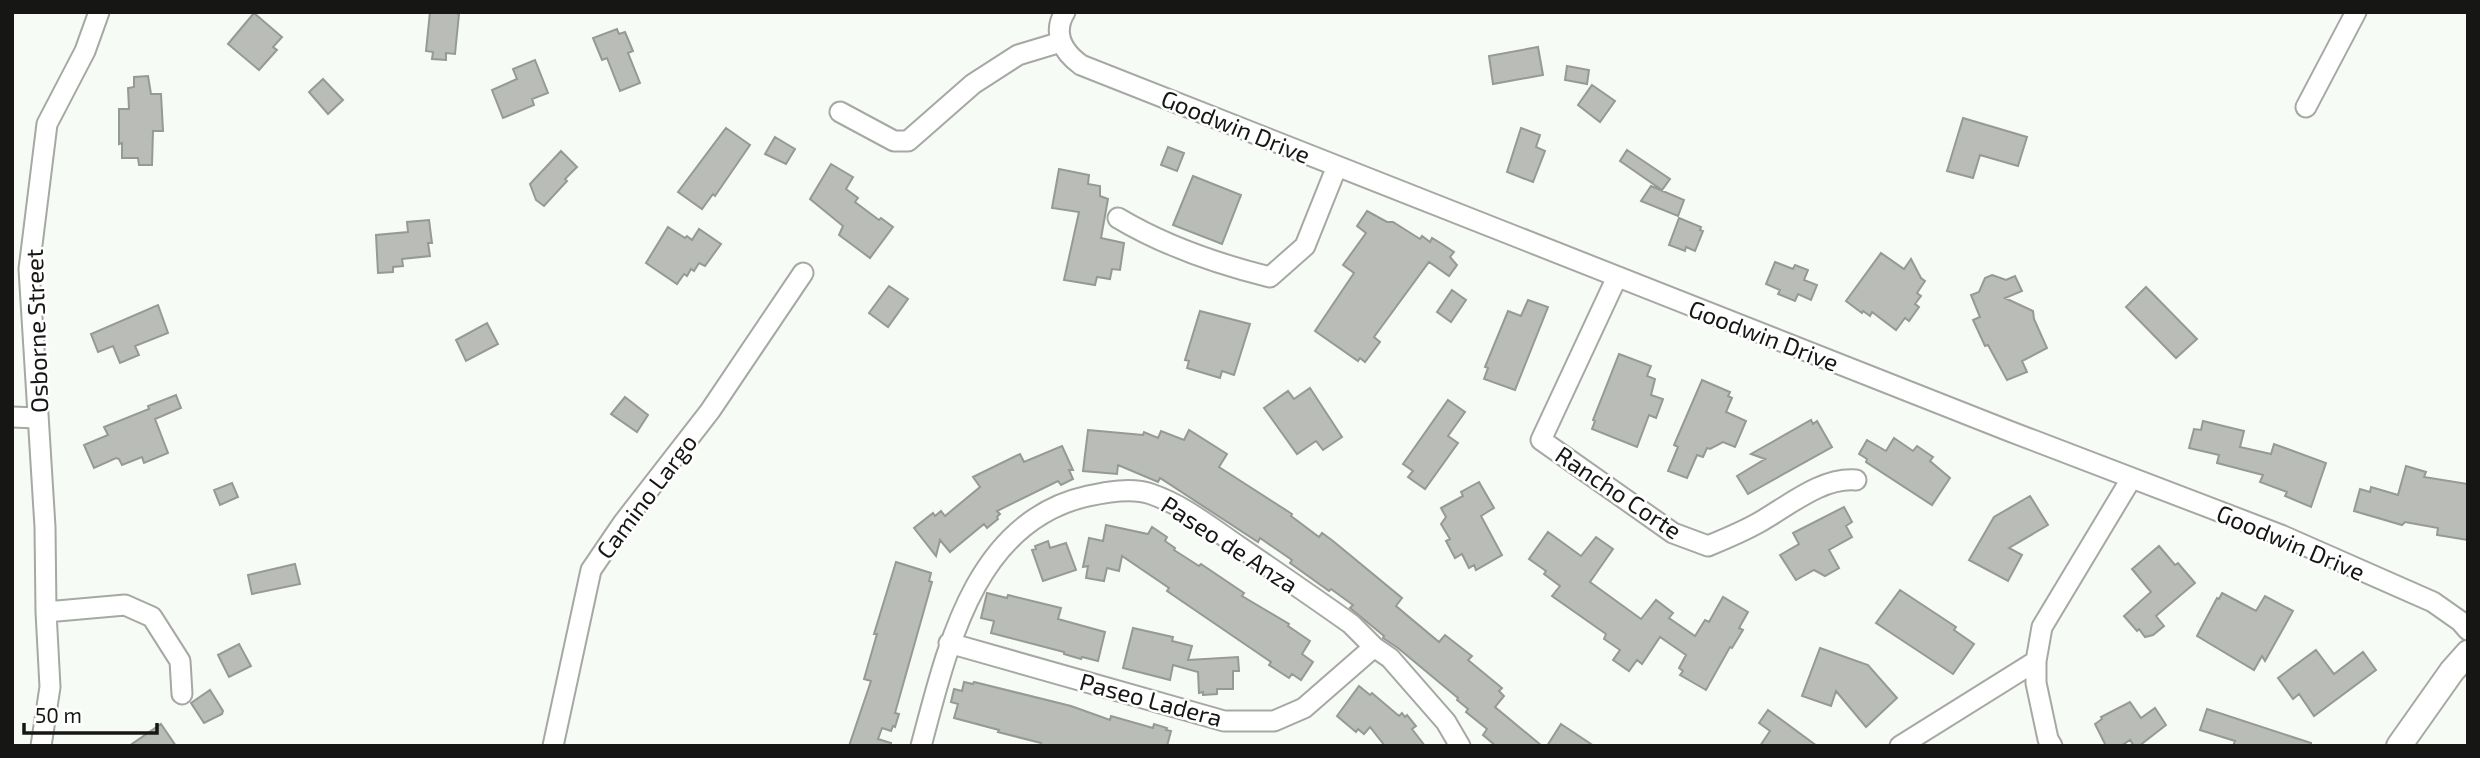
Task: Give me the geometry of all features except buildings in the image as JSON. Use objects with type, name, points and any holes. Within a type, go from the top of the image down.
[{"type":"main road","points":[[2399,746],[2452,671],[2468,653]]},
{"type":"street","name":"Osborne Street","points":[[41,746],[50,687],[45,527],[29,269],[47,124],[85,51],[99,12]]},
{"type":"street","points":[[840,112],[894,141],[908,141],[973,83],[1017,55],[1061,42],[1058,28],[1065,12]]},
{"type":"street","points":[[2306,107],[2356,12]]},
{"type":"street","name":"Goodwin Drive","points":[[1061,42],[1067,55],[1081,65],[2132,479],[2281,535],[2433,602],[2468,630]]},
{"type":"street","points":[[1118,218],[1153,239],[1238,270],[1270,277],[1306,246],[1337,166]]},
{"type":"street","name":"Camino Largo","points":[[553,746],[591,570],[623,523],[710,411],[803,273]]},
{"type":"street","name":"Rancho Corte","points":[[1617,277],[1541,440],[1673,534],[1709,547],[1826,484],[1843,479],[1856,480]]},
{"type":"street","points":[[12,417],[38,418]]},
{"type":"street","points":[[2052,746],[2048,739],[2036,683],[2036,661],[2042,627],[2132,479]]},
{"type":"street","name":"Paseo de Anza","points":[[921,746],[949,643],[973,589],[1011,537],[1030,519],[1065,501],[1107,492],[1147,492],[1181,507],[1351,624],[1374,647],[1390,658],[1446,722],[1460,746]]},
{"type":"street","points":[[46,612],[125,605],[152,617],[180,661],[182,694]]},
{"type":"street","name":"Paseo Ladera","points":[[949,643],[1224,721],[1274,721],[1304,708],[1374,647]]},
{"type":"street","points":[[1900,746],[2036,661]]}]
